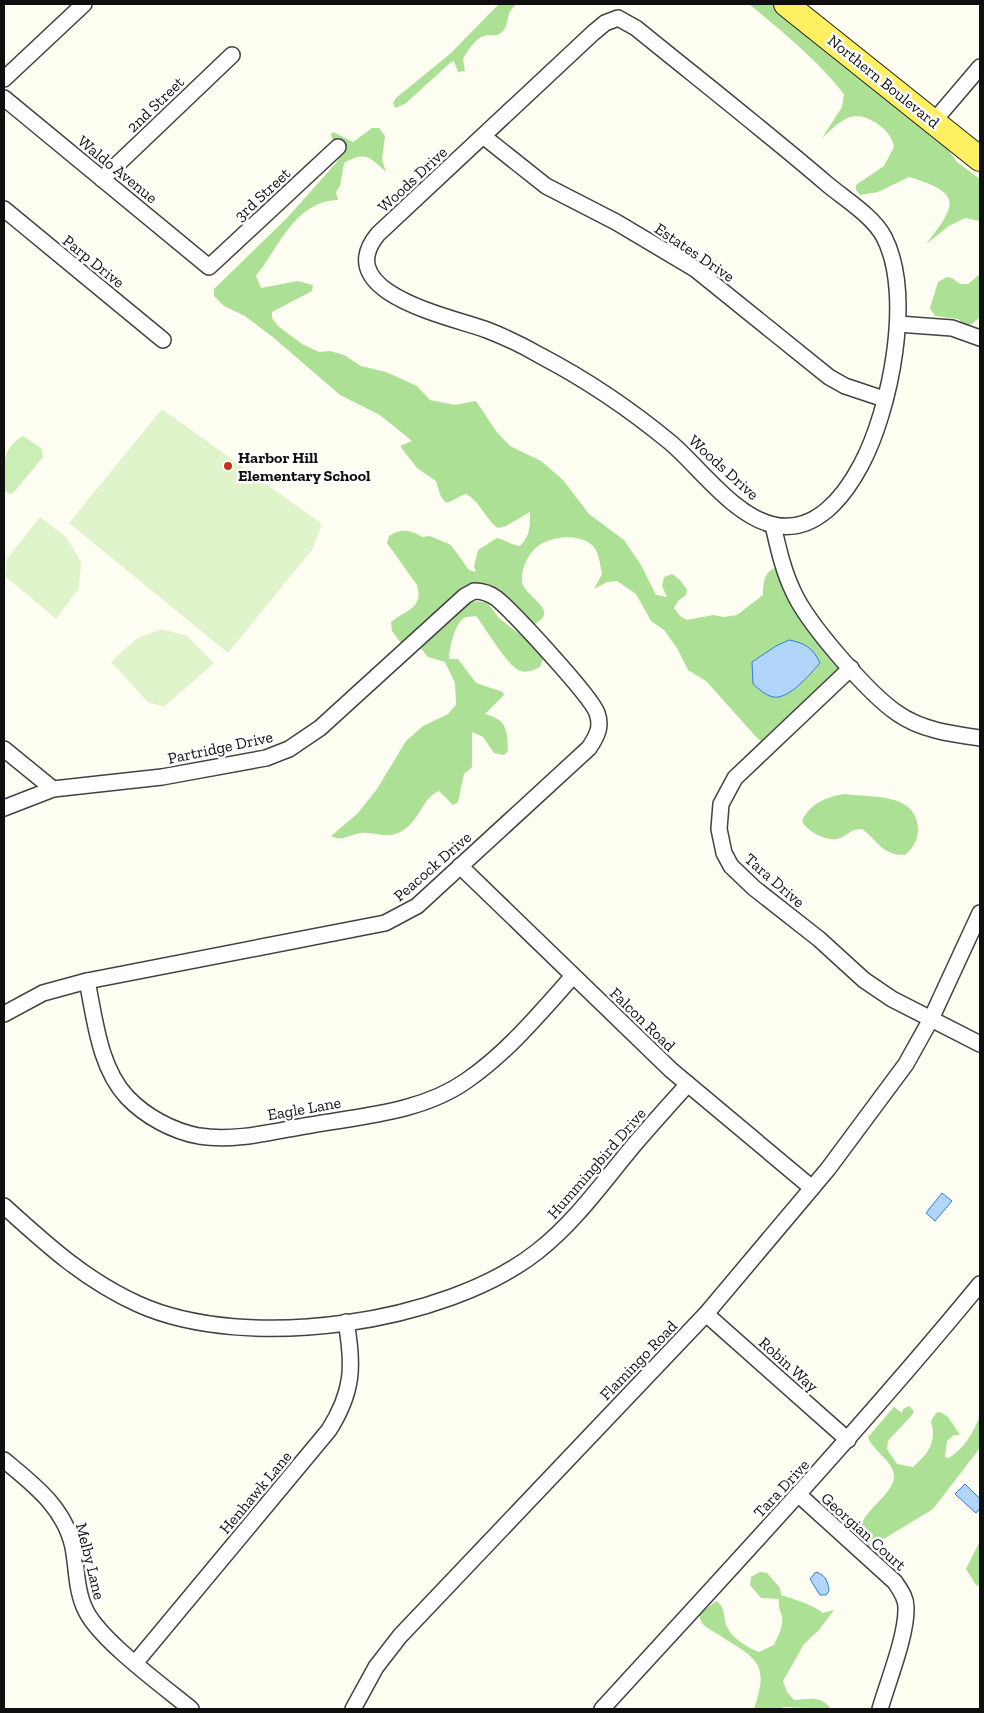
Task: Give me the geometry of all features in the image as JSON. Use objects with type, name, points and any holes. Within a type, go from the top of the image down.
[{"type":"main road","name":"Northern Boulevard","points":[[786,4],[980,159]]},
{"type":"street","points":[[4,79],[84,4]]},
{"type":"street","name":"Woods Drive","points":[[613,19],[624,20],[783,147],[876,225],[889,248],[894,270],[898,324],[884,399],[872,443],[856,475],[836,502],[814,520],[795,526],[773,525],[750,515],[728,498],[668,441],[596,387],[540,355],[491,331],[405,302],[385,292],[372,278],[367,259],[373,240],[593,32],[613,19]]},
{"type":"street","name":"2nd Street","points":[[102,179],[232,55]]},
{"type":"street","points":[[934,121],[980,67]]},
{"type":"street","name":"Waldo Avenue","points":[[4,98],[209,267]]},
{"type":"street","name":"Estates Drive","points":[[483,136],[546,186],[616,222],[695,269],[829,376],[845,386],[884,399]]},
{"type":"street","name":"3rd Street","points":[[209,267],[338,147]]},
{"type":"street","name":"Parp Drive","points":[[4,209],[163,340]]},
{"type":"street","points":[[898,324],[952,328],[980,338]]},
{"type":"street","points":[[773,525],[781,558],[799,604],[851,668],[897,713],[932,729],[980,738]]},
{"type":"street","name":"Partridge Drive","points":[[4,808],[52,789],[162,777],[266,758],[289,750],[320,728],[465,596],[478,591]]},
{"type":"street","name":"Peacock Drive","points":[[4,1014],[43,993],[87,980],[385,923],[417,906],[589,748],[600,728],[596,712],[585,695],[500,601],[489,594],[478,591]]},
{"type":"street","name":"Tara Drive","points":[[851,668],[735,778],[721,804],[719,830],[721,844],[731,866],[754,888],[819,939],[864,980],[892,999],[980,1044]]},
{"type":"street","points":[[4,749],[52,789]]},
{"type":"street","name":"Falcon Road","points":[[460,866],[688,1084],[812,1188]]},
{"type":"street","name":"Flamingo Road","points":[[353,1709],[376,1667],[400,1636],[706,1314],[812,1188],[906,1064],[931,1019],[980,913]]},
{"type":"street","name":"Eagle Lane","points":[[87,980],[104,1056],[115,1082],[127,1097],[149,1116],[170,1127],[198,1136],[222,1138],[250,1136],[365,1115],[438,1097],[465,1082],[495,1058],[573,976]]},
{"type":"street","name":"Hummingbird Drive","points":[[4,1206],[64,1260],[91,1280],[139,1305],[185,1320],[234,1328],[277,1329],[346,1322],[421,1307],[459,1295],[507,1272],[538,1251],[590,1200],[688,1084]]},
{"type":"street","name":"Tara Drive","points":[[602,1709],[799,1496],[980,1284]]},
{"type":"street","name":"Robin Way","points":[[706,1314],[848,1440]]},
{"type":"street","name":"Henhawk Lane","points":[[136,1662],[329,1430],[340,1413],[347,1395],[351,1363],[346,1322]]},
{"type":"street","name":"Melby Lane","points":[[4,1460],[30,1482],[59,1511],[73,1548],[85,1610],[106,1636],[191,1709]]},
{"type":"street","name":"Georgian Court","points":[[799,1496],[895,1582],[903,1594],[906,1606],[903,1628],[880,1709]]},
{"type":"green space","points":[[499,4],[517,4],[510,11],[507,24],[501,33],[480,38],[472,46],[463,59],[465,71],[458,72],[454,61],[450,63],[405,104],[395,108],[393,103],[396,98],[451,53]]},
{"type":"green space","points":[[749,4],[775,4],[840,63],[941,140],[957,162],[980,179],[980,221],[965,218],[949,226],[926,244],[944,219],[948,210],[949,202],[946,195],[939,189],[909,177],[878,192],[860,195],[856,190],[856,185],[884,166],[894,147],[890,137],[882,127],[870,119],[855,116],[842,121],[822,138],[842,107],[844,94],[811,58]]},
{"type":"green space","points":[[372,128],[379,128],[385,136],[382,159],[386,172],[367,157],[357,157],[344,163],[340,186],[336,192],[338,200],[323,202],[310,208],[299,217],[281,239],[256,276],[261,288],[298,281],[313,285],[312,291],[272,312],[272,318],[278,326],[302,344],[319,352],[330,351],[344,355],[361,366],[386,372],[417,386],[430,400],[455,405],[476,401],[496,431],[510,446],[541,461],[563,480],[589,514],[624,540],[641,565],[656,595],[667,597],[662,586],[664,577],[672,574],[680,580],[687,590],[686,595],[678,601],[674,608],[680,616],[687,620],[713,615],[724,617],[737,615],[763,595],[764,583],[768,572],[775,568],[780,572],[817,628],[851,668],[770,746],[758,739],[706,681],[688,670],[677,648],[664,630],[651,621],[636,594],[617,581],[607,582],[594,589],[602,574],[598,555],[592,545],[578,538],[552,539],[544,542],[532,552],[522,573],[524,587],[543,609],[544,614],[541,619],[533,625],[522,616],[503,594],[488,589],[484,593],[455,598],[451,602],[446,615],[450,622],[453,620],[456,604],[462,601],[487,602],[499,618],[541,651],[544,657],[540,667],[533,670],[523,672],[516,669],[504,656],[476,616],[464,618],[455,631],[449,659],[458,659],[476,683],[503,692],[504,695],[485,714],[498,719],[504,726],[508,751],[504,755],[494,753],[483,737],[472,732],[472,767],[464,774],[458,802],[453,805],[439,791],[427,800],[409,825],[395,834],[360,833],[345,838],[331,836],[357,814],[377,789],[406,741],[423,726],[448,714],[456,705],[455,683],[445,662],[428,657],[419,646],[426,636],[410,643],[400,642],[392,631],[391,622],[416,604],[418,593],[417,585],[387,543],[389,536],[406,531],[422,537],[430,536],[451,545],[469,570],[476,572],[474,566],[478,550],[497,538],[520,546],[528,534],[530,526],[530,512],[506,526],[498,528],[476,501],[466,494],[446,503],[441,497],[436,481],[417,468],[400,446],[412,441],[380,415],[340,395],[274,338],[245,316],[224,306],[214,296],[214,289],[287,218],[336,163],[342,154],[331,134],[333,132],[353,142]]},
{"type":"green space","points":[[980,274],[980,317],[972,324],[966,326],[958,319],[935,316],[930,308],[938,282],[947,277],[960,284],[968,284]]},
{"type":"green space","points":[[162,409],[322,524],[312,550],[228,653],[69,523]]},
{"type":"green space","points":[[23,436],[41,448],[43,457],[14,492],[10,494],[4,491],[5,460],[10,447]]},
{"type":"green space","points":[[40,517],[67,538],[81,562],[79,588],[56,619],[5,576],[7,559]]},
{"type":"green space","points":[[161,629],[187,636],[214,663],[164,707],[148,702],[111,662],[136,639]]},
{"type":"green space","points":[[845,794],[890,799],[901,802],[909,808],[915,816],[918,828],[915,843],[911,849],[905,855],[891,853],[881,847],[862,829],[853,831],[840,838],[830,839],[819,836],[808,829],[802,821],[809,810],[826,799]]},
{"type":"green space","points":[[909,1406],[914,1411],[912,1415],[888,1441],[887,1449],[897,1464],[913,1467],[923,1457],[932,1441],[933,1428],[931,1421],[936,1413],[940,1412],[948,1417],[960,1435],[954,1435],[947,1441],[945,1457],[949,1458],[964,1445],[980,1416],[980,1448],[933,1509],[882,1540],[868,1546],[864,1545],[860,1535],[861,1525],[893,1483],[894,1475],[890,1465],[873,1446],[868,1437],[894,1407],[902,1413],[903,1409]]},
{"type":"green space","points":[[980,1541],[980,1586],[976,1585],[966,1569]]},
{"type":"green space","points":[[760,1572],[767,1573],[780,1588],[781,1595],[823,1613],[834,1610],[819,1630],[804,1644],[783,1681],[787,1692],[794,1700],[819,1700],[831,1709],[783,1707],[782,1709],[754,1709],[761,1680],[756,1662],[749,1655],[707,1628],[701,1621],[699,1614],[716,1601],[723,1609],[729,1631],[741,1642],[759,1652],[774,1645],[782,1623],[779,1599],[761,1598],[750,1585],[751,1577]]},
{"type":"water","points":[[789,640],[808,647],[820,663],[792,690],[779,697],[773,697],[753,684],[752,662]]},
{"type":"water","points":[[942,1193],[952,1201],[935,1221],[926,1213]]},
{"type":"water","points":[[965,1484],[980,1499],[980,1508],[976,1513],[955,1494]]},
{"type":"water","points":[[816,1572],[822,1575],[827,1582],[829,1591],[826,1595],[820,1595],[810,1579]]},
{"type":"place","name":"Harbor Hill Elementary School","points":[[228,466]]}]
